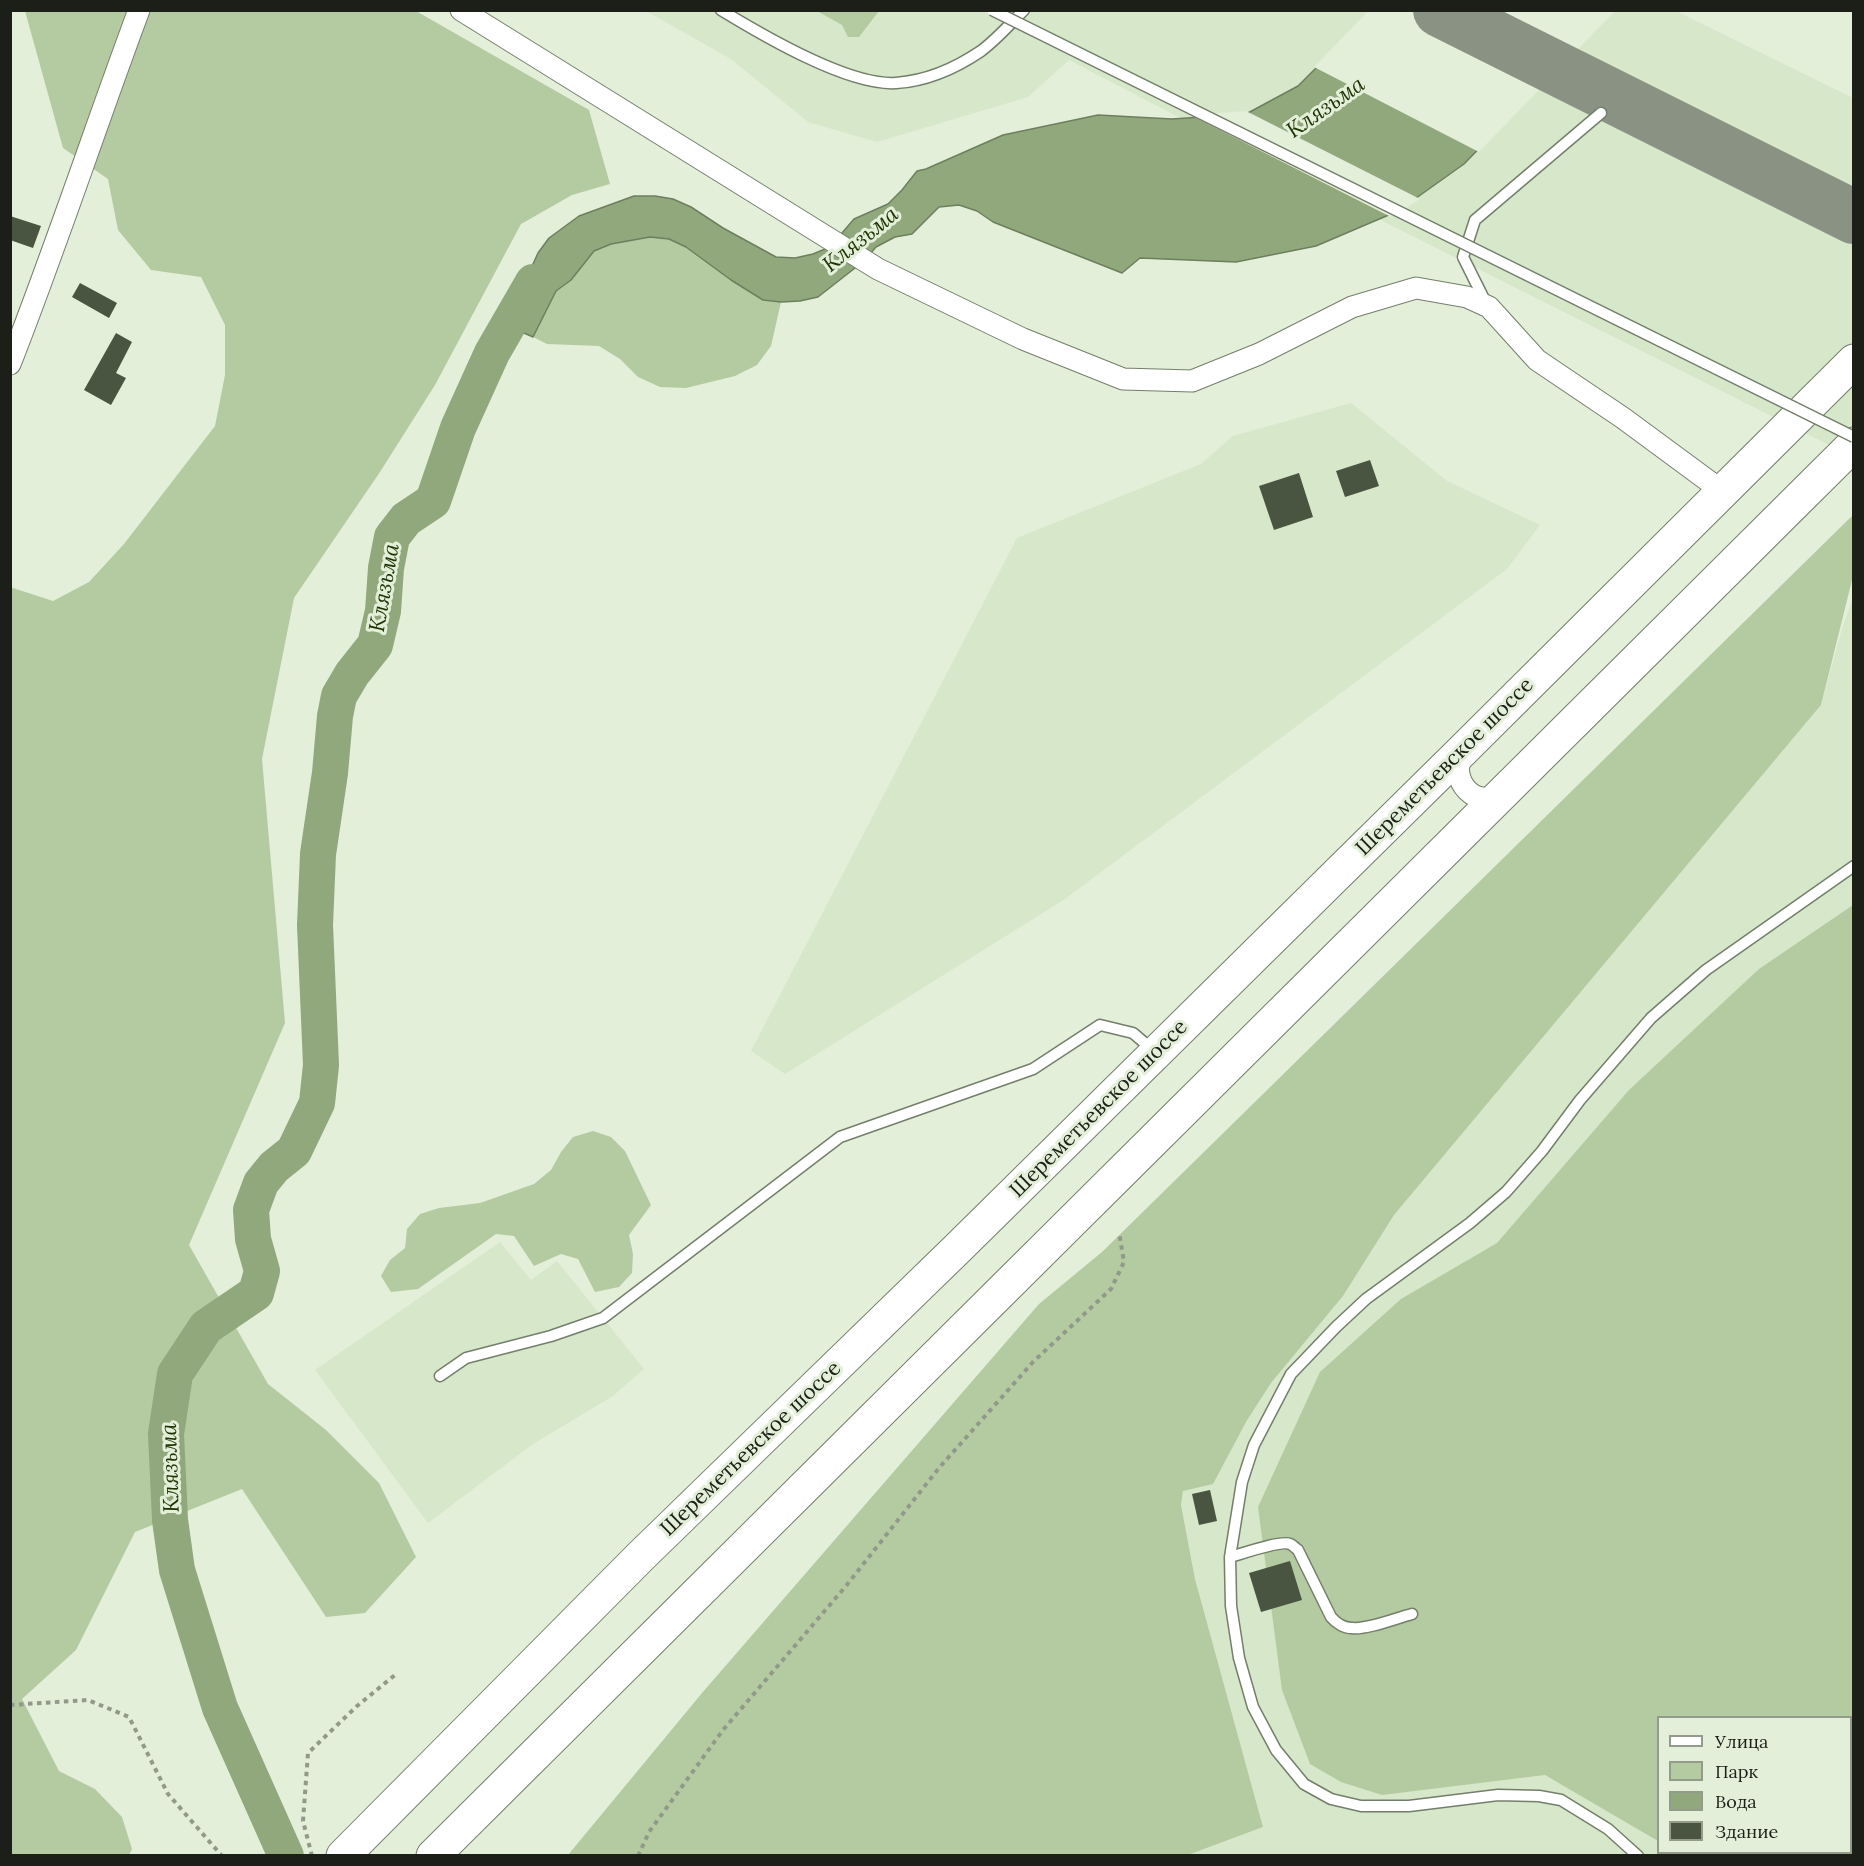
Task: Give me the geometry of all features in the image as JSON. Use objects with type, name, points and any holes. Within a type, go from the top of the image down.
[{"type":"main road","name":"Шереметьевское шоссе","points":[[343,1856],[641,1556],[957,1249],[1854,361]]},
{"type":"main road","points":[[433,1856],[1854,444]]},
{"type":"street","points":[[10,364],[139,10]]},
{"type":"street","points":[[461,10],[878,269],[1023,339],[1123,379],[1192,381],[1259,354],[1352,307],[1416,288],[1467,297],[1489,308],[1537,360],[1615,412],[1722,491]]},
{"type":"street","points":[[1464,749],[1458,761],[1458,774],[1463,786],[1473,795],[1486,799],[1499,796],[1510,788]]},
{"type":"lane","points":[[721,10],[805,56],[858,78],[894,83],[914,81],[934,75],[966,61],[992,42],[1024,10]]},
{"type":"lane","points":[[992,10],[1854,437]]},
{"type":"lane","points":[[1489,308],[1462,257],[1475,220],[1600,113]]},
{"type":"lane","points":[[1638,1856],[1608,1829],[1561,1800],[1498,1796],[1409,1806],[1361,1806],[1330,1799],[1304,1784],[1276,1750],[1253,1707],[1239,1658],[1232,1606],[1230,1557],[1242,1482],[1254,1445],[1291,1374],[1336,1327],[1366,1299],[1470,1223],[1506,1192],[1542,1151],[1580,1100],[1651,1018],[1706,970],[1854,866]]},
{"type":"lane","points":[[440,1376],[466,1358],[551,1336],[603,1318],[840,1137],[1033,1068],[1100,1025],[1133,1033],[1155,1052]]},
{"type":"lane","points":[[1230,1557],[1276,1545],[1290,1544],[1298,1550],[1331,1617],[1337,1623],[1350,1629],[1412,1614]]},
{"type":"path","points":[[638,1856],[649,1832],[723,1730],[846,1586],[939,1468],[1033,1362],[1111,1289],[1124,1262],[1119,1232]]},
{"type":"path","points":[[312,1856],[303,1821],[308,1753],[357,1706],[395,1675]]},
{"type":"path","points":[[10,1705],[88,1700],[129,1717],[168,1794],[222,1856]]},
{"type":"shaded area","points":[[646,11],[1676,11],[1853,98],[1853,457],[1261,160],[1069,60],[1028,97],[877,142],[808,122],[731,59]]},
{"type":"shaded area","points":[[1351,403],[1447,481],[1540,525],[1507,569],[1065,899],[785,1074],[751,1051],[1017,538],[1201,464],[1233,436]]},
{"type":"shaded area","points":[[1853,598],[1853,1855],[1185,1855],[1263,1827],[1195,1579],[1181,1505],[1183,1491],[1246,1422],[1271,1383],[1343,1296],[1394,1215],[1821,705]]},
{"type":"shaded area","points":[[500,1242],[531,1280],[557,1261],[644,1369],[613,1396],[533,1444],[428,1523],[315,1370]]},
{"type":"green space","points":[[25,11],[416,11],[589,110],[610,184],[572,195],[521,224],[435,385],[380,472],[294,598],[262,759],[285,1023],[189,1245],[268,1384],[326,1430],[379,1483],[416,1557],[365,1613],[326,1617],[242,1489],[135,1532],[76,1650],[22,1699],[59,1771],[95,1789],[122,1817],[132,1849],[129,1855],[11,1855],[10,587],[53,601],[89,582],[124,544],[215,426],[225,375],[225,325],[201,277],[151,270],[118,230],[108,179],[63,148]]},
{"type":"green space","points":[[817,11],[879,11],[859,37],[848,37],[842,25]]},
{"type":"green space","points":[[650,237],[669,239],[686,247],[763,300],[781,302],[771,346],[757,365],[735,376],[686,388],[660,387],[638,377],[620,359],[599,346],[547,344],[533,337],[556,291],[571,280],[594,251],[611,244]]},
{"type":"green space","points":[[1853,515],[1853,576],[1821,705],[1394,1215],[1343,1296],[1271,1383],[1246,1422],[1213,1484],[1183,1491],[1181,1505],[1195,1579],[1263,1827],[1185,1856],[568,1855],[702,1693],[1039,1304],[1102,1252]]},
{"type":"green space","points":[[1853,905],[1853,1855],[1678,1856],[1675,1854],[1852,1854],[1852,1716],[1657,1716],[1657,1840],[1545,1775],[1382,1795],[1341,1782],[1310,1764],[1282,1690],[1258,1507],[1320,1372],[1401,1299],[1497,1243],[1629,1090],[1759,969]]},
{"type":"green space","points":[[593,1131],[611,1137],[625,1151],[651,1205],[629,1235],[633,1254],[632,1273],[619,1287],[595,1292],[578,1259],[561,1254],[534,1266],[514,1236],[496,1234],[418,1289],[391,1292],[381,1276],[390,1260],[405,1248],[407,1229],[420,1214],[439,1208],[480,1203],[534,1184],[551,1170],[573,1137]]},
{"type":"water","points":[[1373,11],[1613,11],[1464,164],[1398,211],[1316,246],[1236,262],[1140,258],[1122,273],[993,222],[977,211],[959,205],[939,207],[912,234],[895,237],[876,247],[864,261],[818,297],[800,301],[763,300],[686,247],[669,239],[650,237],[611,244],[594,251],[571,280],[556,291],[533,337],[497,321],[509,301],[522,288],[538,253],[549,238],[579,216],[634,196],[673,199],[691,207],[723,228],[776,257],[795,258],[813,254],[830,247],[854,219],[888,204],[917,171],[1003,135],[1098,115],[1172,119],[1246,114],[1298,86]]},
{"type":"pier","points":[[1369,10],[1616,10],[1479,152],[1314,67]]},
{"type":"pier","points":[[1246,111],[1420,199],[1391,217],[1190,115]]},
{"type":"building","points":[[10,216],[41,226],[33,248],[10,240]]},
{"type":"building","points":[[80,283],[117,303],[109,318],[72,297]]},
{"type":"building","points":[[116,333],[132,342],[116,373],[126,378],[111,405],[84,390]]},
{"type":"building","points":[[1370,460],[1379,486],[1345,497],[1336,471]]},
{"type":"building","points":[[1299,473],[1313,517],[1274,530],[1259,486]]},
{"type":"building","points":[[1210,1490],[1217,1521],[1199,1525],[1192,1494]]},
{"type":"building","points":[[1290,1561],[1302,1600],[1261,1612],[1249,1573]]},
{"type":"waterway","name":"Клязьма","points":[[286,1856],[220,1708],[177,1570],[170,1520],[166,1434],[175,1374],[206,1327],[256,1293],[262,1271],[253,1239],[251,1210],[261,1183],[274,1167],[294,1151],[317,1103],[321,1065],[315,925],[318,854],[339,696],[352,674],[375,645],[383,611],[386,568],[392,537],[406,519],[433,501],[458,428],[492,353],[533,282]]},
{"type":"taxiway","points":[[1440,10],[1854,217]]}]
